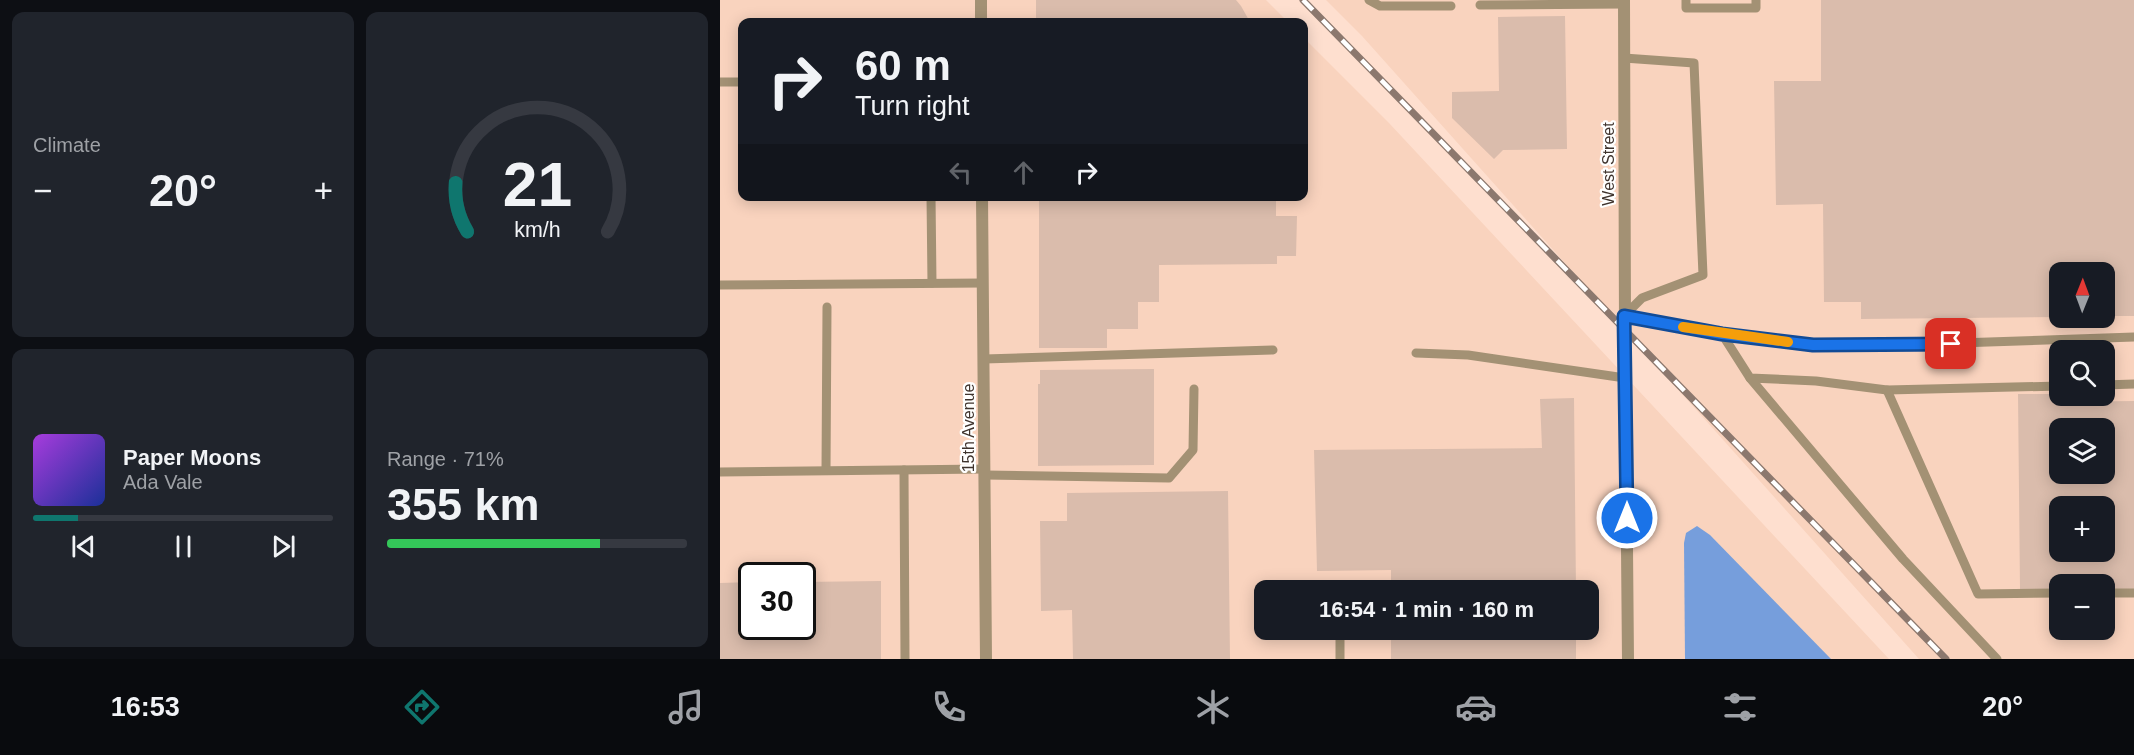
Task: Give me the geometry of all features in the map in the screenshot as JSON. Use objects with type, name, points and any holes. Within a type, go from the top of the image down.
[{"type":"street","points":[[981,0],[981,18]]},
{"type":"street","name":"West Street","points":[[1624,2],[1624,322],[1628,659]]},
{"type":"street","name":"15th Avenue","points":[[982,201],[986,659]]},
{"type":"lane","points":[[1369,0],[1380,6],[1451,6]]},
{"type":"lane","points":[[1686,0],[1686,8],[1756,8],[1756,0]]},
{"type":"lane","points":[[1480,5],[1624,2]]},
{"type":"lane","points":[[1624,57],[1694,63],[1703,275],[1642,298],[1624,322],[1813,345],[1928,344],[2134,337]]},
{"type":"lane","points":[[720,82],[738,82]]},
{"type":"lane","points":[[931,201],[932,284]]},
{"type":"lane","points":[[720,285],[983,283]]},
{"type":"lane","points":[[826,470],[827,307]]},
{"type":"lane","points":[[1722,334],[1750,378],[1903,559],[1998,659]]},
{"type":"lane","points":[[984,359],[1273,350]]},
{"type":"lane","points":[[1416,353],[1468,355],[1625,378]]},
{"type":"lane","points":[[1750,378],[1816,381],[1887,390],[2049,386]]},
{"type":"lane","points":[[2115,385],[2134,384]]},
{"type":"lane","points":[[720,472],[904,470],[1169,478],[1193,450],[1194,389]]},
{"type":"lane","points":[[1887,390],[1978,594],[2049,593]]},
{"type":"lane","points":[[904,470],[905,659]]},
{"type":"lane","points":[[2115,593],[2134,593]]},
{"type":"lane","points":[[1340,640],[1340,659]]},
{"type":"shaded area","points":[[720,0],[1266,0],[1284,18],[738,18],[738,201],[1308,201],[1308,42],[1389,123],[1889,659],[720,659]]},
{"type":"shaded area","points":[[1326,0],[2134,0],[2134,659],[1919,659],[1362,36]]},
{"type":"water","points":[[1697,526],[1710,535],[1831,659],[1685,659],[1684,543],[1686,533]]},
{"type":"building","points":[[1036,0],[1236,0],[1248,18],[1036,18]]},
{"type":"building","points":[[1821,0],[2134,0],[2134,316],[2115,316],[2115,262],[2049,262],[2049,317],[1861,319],[1861,302],[1824,302],[1823,204],[1776,205],[1774,81],[1821,81]]},
{"type":"building","points":[[1565,16],[1567,149],[1503,150],[1494,159],[1452,118],[1452,92],[1499,91],[1498,17]]},
{"type":"building","points":[[1039,201],[1276,201],[1276,216],[1297,216],[1296,256],[1277,256],[1277,264],[1159,265],[1159,302],[1138,302],[1138,329],[1107,329],[1107,348],[1039,348]]},
{"type":"building","points":[[1154,369],[1154,465],[1038,466],[1040,370]]},
{"type":"building","points":[[2018,394],[2049,394],[2049,406],[2115,406],[2115,401],[2134,401],[2134,589],[2115,589],[2115,574],[2049,574],[2049,589],[2020,589]]},
{"type":"building","points":[[1574,398],[1576,580],[1391,580],[1391,570],[1317,571],[1314,450],[1542,448],[1540,399]]},
{"type":"building","points":[[1228,491],[1230,659],[1073,659],[1072,610],[1041,611],[1040,521],[1067,521],[1067,493]]},
{"type":"building","points":[[881,581],[881,659],[720,659],[720,583],[738,582],[738,640],[816,640],[816,582]]},
{"type":"building","points":[[1391,640],[1576,640],[1576,659],[1391,659]]},
{"type":"railway","points":[[1303,0],[1946,659]]},
{"type":"slow traffic","points":[[1683,327],[1788,342]]},
{"type":"route","points":[[1627,518],[1624,316],[1722,334],[1813,345],[1951,344]]}]
